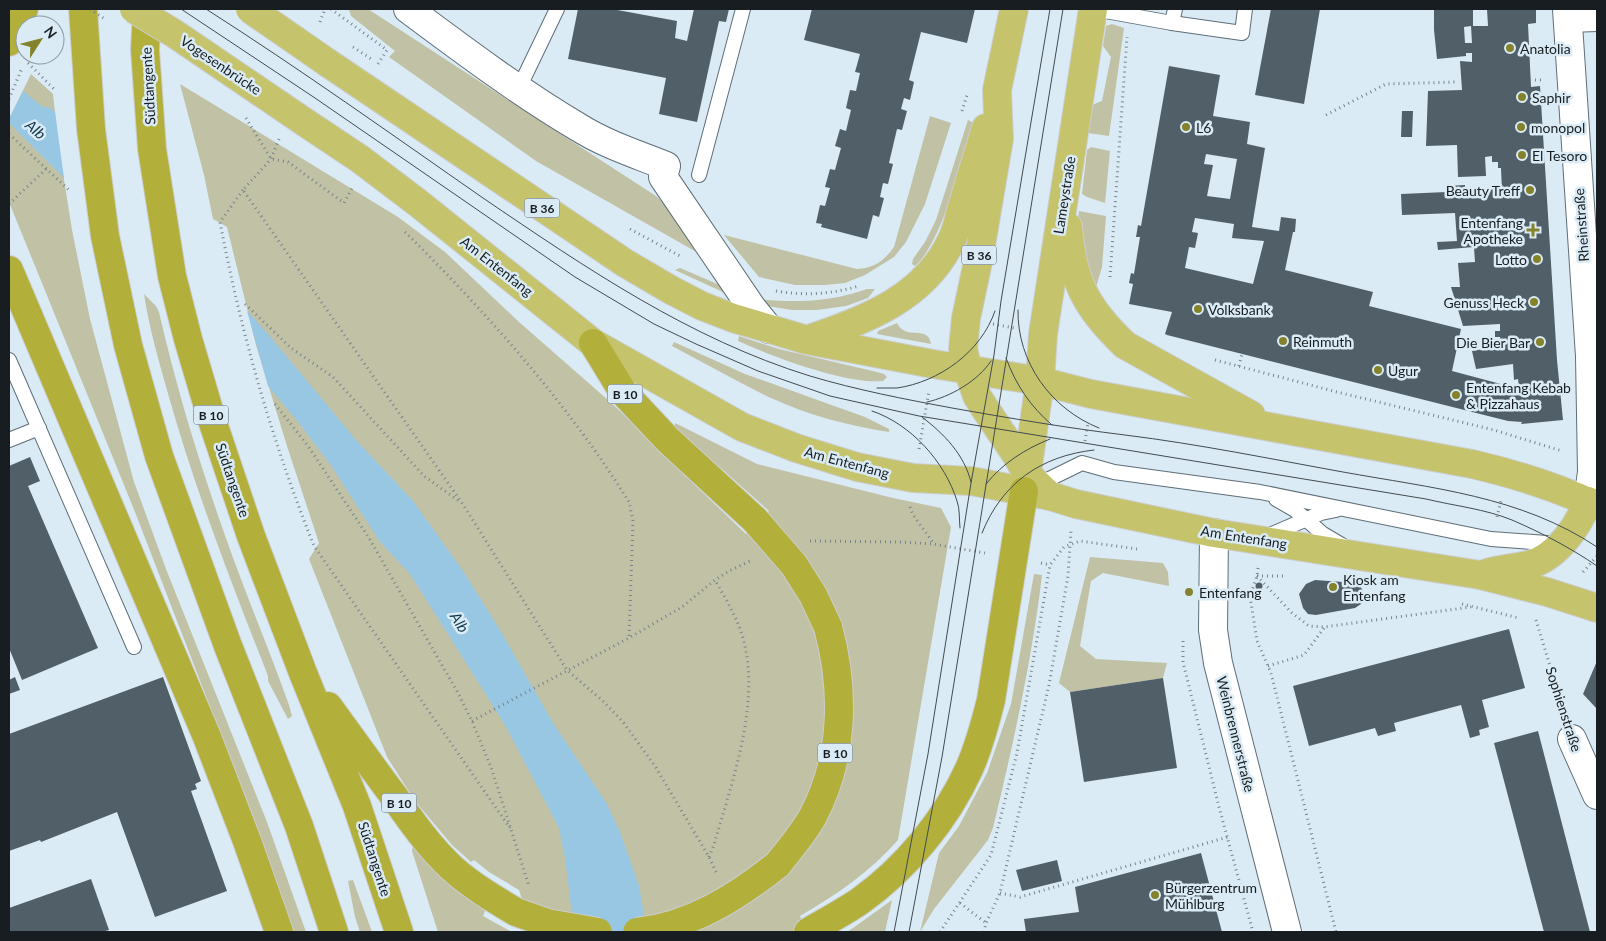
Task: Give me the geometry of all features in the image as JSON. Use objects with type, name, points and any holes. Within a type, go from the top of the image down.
[{"type":"highway","points":[[9,42],[24,9]]},
{"type":"highway","points":[[83,9],[91,129],[105,236],[128,345],[159,456],[228,646],[299,826],[334,932]]},
{"type":"highway","name":"Südtangente","points":[[146,9],[145,50],[152,148],[172,276],[212,420],[251,536],[303,673],[357,806],[399,932]]},
{"type":"highway","points":[[9,270],[206,737],[247,841],[279,932]]},
{"type":"highway","name":"B 10","points":[[593,343],[623,392],[668,439],[755,520],[794,565],[828,627],[835,651],[839,680],[839,728],[834,761],[813,816],[796,842],[777,865],[748,888],[718,906],[688,920],[657,930],[638,932]]},
{"type":"highway","points":[[808,932],[860,901],[910,856],[948,807],[969,769],[977,750],[991,700],[1035,486]]},
{"type":"highway","name":"B 10","points":[[303,673],[407,815],[453,869],[473,885],[516,912],[547,923],[598,932]]},
{"type":"main road","name":"Vogesenbrücke","points":[[134,9],[175,34],[306,123]]},
{"type":"main road","name":"B 36","points":[[250,9],[625,263],[702,306],[807,340],[968,370],[963,349],[966,318],[979,257],[999,139],[998,90],[1014,9]]},
{"type":"main road","name":"Lameystraße","points":[[1035,486],[1044,334],[1094,9]]},
{"type":"main road","points":[[807,340],[883,310],[916,287],[943,256],[953,236],[998,90]]},
{"type":"main road","name":"Am Entenfang","points":[[306,123],[360,159],[418,203],[593,343],[742,427],[796,448],[858,467],[913,478],[1035,486],[1076,504],[1214,533],[1480,575]]},
{"type":"main road","points":[[1065,192],[1069,248],[1075,273],[1084,297],[1108,329],[1125,345],[1272,427]]},
{"type":"main road","points":[[968,370],[1040,381],[1091,394],[1508,472],[1593,504],[1561,544],[1545,557],[1530,564],[1500,569],[1480,575]]},
{"type":"main road","points":[[968,370],[984,407],[1035,486]]},
{"type":"main road","points":[[1480,575],[1547,592],[1597,608]]},
{"type":"street","points":[[408,9],[518,88],[579,128],[612,145],[666,166],[663,177],[752,308],[769,329]]},
{"type":"street","points":[[1568,14],[1597,16]]},
{"type":"street","name":"Rheinstraße","points":[[1568,14],[1594,356],[1591,461],[1593,504]]},
{"type":"street","name":"Weinbrennerstraße","points":[[1214,533],[1213,630],[1218,663],[1287,932]]},
{"type":"street","name":"Sophienstraße","points":[[1572,739],[1597,795]]},
{"type":"lane","points":[[518,88],[557,9]]},
{"type":"lane","points":[[699,175],[743,9]]},
{"type":"lane","points":[[1094,9],[1242,33],[1245,9]]},
{"type":"lane","points":[[1172,23],[1175,9]]},
{"type":"lane","points":[[9,360],[134,647]]},
{"type":"lane","points":[[9,440],[39,428]]},
{"type":"lane","points":[[1035,486],[1082,463],[1114,472],[1260,492],[1491,540],[1561,544]]},
{"type":"lane","points":[[1260,492],[1280,501],[1323,534],[1360,556]]},
{"type":"lane","points":[[1260,539],[1321,513],[1344,509]]},
{"type":"path","points":[[330,9],[387,50],[377,64]]},
{"type":"path","points":[[1111,286],[1110,267],[1129,16]]},
{"type":"path","points":[[9,99],[25,61],[54,89]]},
{"type":"path","points":[[1326,116],[1386,84],[1457,82]]},
{"type":"path","points":[[961,115],[968,90]]},
{"type":"path","points":[[242,112],[271,159],[288,162],[344,203],[354,183]]},
{"type":"path","points":[[9,134],[69,190]]},
{"type":"path","points":[[280,135],[271,159],[243,190],[220,222],[228,265],[257,382],[295,498],[314,546],[510,828]]},
{"type":"path","points":[[9,204],[46,169]]},
{"type":"path","points":[[243,190],[462,503],[567,670],[604,702],[623,722],[655,766],[709,857],[717,874]]},
{"type":"path","points":[[402,230],[472,300],[560,404],[629,502],[633,521],[630,638]]},
{"type":"path","points":[[768,289],[811,295],[842,291],[861,286]]},
{"type":"path","points":[[245,304],[291,348],[333,377],[424,476],[462,503]]},
{"type":"path","points":[[1240,366],[1242,354]]},
{"type":"path","points":[[1206,357],[1337,392],[1494,430],[1553,447],[1591,461]]},
{"type":"path","points":[[814,540],[933,544],[920,522],[912,514],[909,504],[933,364]]},
{"type":"path","points":[[1082,463],[1091,394]]},
{"type":"path","points":[[275,404],[308,446],[369,538],[458,694],[472,721],[492,770],[529,887]]},
{"type":"path","points":[[984,932],[986,923],[1000,893],[1049,685],[1068,576],[1069,544],[1076,504]]},
{"type":"path","points":[[940,932],[991,855],[1017,753],[1050,565],[1064,547],[1080,541],[1139,549]]},
{"type":"path","points":[[1324,627],[1309,626],[1292,613],[1257,576],[1250,596],[1257,641],[1268,666],[1336,932]]},
{"type":"path","points":[[472,721],[630,638],[682,607],[715,580],[733,611],[745,646],[749,689],[744,737],[714,846],[709,857]]},
{"type":"path","name":"Sophienstraße","points":[[1324,627],[1474,607],[1536,622],[1572,739]]},
{"type":"path","points":[[1268,666],[1304,656],[1324,627]]},
{"type":"path","points":[[1000,893],[1020,897],[1228,837]]},
{"type":"path","points":[[960,903],[986,923]]},
{"type":"green space","points":[[349,9],[368,9],[656,196],[682,221],[700,254],[536,161],[389,57],[395,51],[351,16]]},
{"type":"green space","points":[[1112,24],[1124,28],[1109,136],[1088,133],[1092,105],[1102,101],[1111,57],[1103,46],[1106,26]]},
{"type":"green space","points":[[31,74],[53,94],[59,148],[72,230],[90,319],[134,482],[166,569],[267,822],[306,932],[292,932],[231,761],[135,512],[9,202],[9,119]]},
{"type":"green space","points":[[180,84],[398,217],[445,252],[519,322],[639,429],[652,444],[746,534],[769,511],[686,440],[675,429],[675,423],[757,464],[941,508],[951,527],[898,840],[852,882],[800,916],[807,932],[532,932],[519,890],[489,872],[474,860],[471,862],[452,845],[415,801],[387,757],[309,559],[319,543],[256,345],[227,227],[213,219],[204,175]]},
{"type":"green space","points":[[930,116],[951,123],[925,204],[906,242],[894,257],[865,275],[845,283],[825,285],[795,285],[759,277],[724,235],[857,269],[878,263],[894,247]]},
{"type":"green space","points":[[968,120],[974,123],[958,177],[934,239],[925,255],[915,266],[912,264],[913,259],[925,242],[936,220]]},
{"type":"green space","points":[[1091,147],[1110,151],[1105,203],[1082,194],[1087,150]]},
{"type":"green space","points":[[1079,211],[1106,216],[1102,267],[1094,294],[1077,230]]},
{"type":"green space","points":[[680,268],[722,286],[725,293],[675,270]]},
{"type":"green space","points":[[867,289],[875,289],[868,298],[846,306],[817,310],[792,310],[760,305],[758,299],[786,301],[827,299]]},
{"type":"green space","points":[[144,294],[156,306],[159,312],[174,374],[201,465],[232,555],[289,705],[292,716],[288,719],[268,681],[268,676],[201,498],[164,378],[151,330]]},
{"type":"green space","points":[[897,323],[907,332],[924,334],[930,339],[931,344],[877,334],[878,331]]},
{"type":"green space","points":[[739,336],[779,349],[877,372],[887,377],[883,381],[867,381],[829,374],[738,341]]},
{"type":"green space","points":[[674,342],[745,374],[865,417],[889,429],[889,432],[859,427],[799,410],[746,386],[672,346]]},
{"type":"green space","points":[[1090,557],[1163,563],[1168,572],[1169,586],[1103,573],[1091,581],[1080,646],[1096,659],[1167,663],[1163,678],[1070,692],[1059,683]]},
{"type":"green space","points":[[1034,574],[1042,575],[1033,639],[1015,734],[993,828],[988,840],[934,909],[920,932],[939,853],[959,826],[987,773],[1011,704]]},
{"type":"green space","points":[[413,845],[455,889],[485,911],[483,916],[512,932],[438,932],[412,851]]},
{"type":"green space","points":[[353,880],[372,932],[360,932],[348,881]]},
{"type":"green space","points":[[892,900],[885,932],[847,932],[853,928]]},
{"type":"water","name":"Alb","points":[[23,91],[44,108],[47,106],[55,112],[64,178],[9,123],[9,119]]},
{"type":"water","name":"Alb","points":[[247,311],[356,440],[413,501],[463,571],[497,625],[553,723],[607,804],[620,832],[639,886],[647,932],[574,932],[565,858],[559,828],[505,725],[410,574],[380,542],[332,467],[268,386]]},
{"type":"building","points":[[578,9],[612,9],[677,21],[675,38],[687,41],[694,9],[729,9],[726,22],[719,21],[697,122],[659,114],[666,78],[568,59]]},
{"type":"building","points":[[812,9],[975,9],[967,43],[921,32],[909,80],[914,82],[910,100],[904,98],[901,109],[907,111],[902,130],[897,129],[889,163],[893,164],[888,184],[883,183],[880,197],[884,198],[879,217],[873,215],[867,239],[821,227],[822,224],[816,223],[820,205],[825,206],[830,188],[825,187],[830,169],[835,170],[841,148],[835,146],[840,129],[846,131],[851,110],[846,108],[850,90],[856,91],[860,73],[855,72],[860,54],[804,40]]},
{"type":"building","points":[[1271,9],[1320,9],[1304,104],[1255,95]]},
{"type":"building","points":[[1434,9],[1473,9],[1473,26],[1488,26],[1487,9],[1536,9],[1536,23],[1528,24],[1531,87],[1540,86],[1557,360],[1563,420],[1521,424],[1522,422],[1508,421],[1167,335],[1165,334],[1172,312],[1129,304],[1133,284],[1129,283],[1131,273],[1134,274],[1140,237],[1136,237],[1138,225],[1141,226],[1169,66],[1220,75],[1213,116],[1250,122],[1247,144],[1265,148],[1252,227],[1279,231],[1281,217],[1296,219],[1295,232],[1293,232],[1285,270],[1373,292],[1369,306],[1461,329],[1452,371],[1512,387],[1519,387],[1518,379],[1514,380],[1513,364],[1476,369],[1472,351],[1496,347],[1501,342],[1500,337],[1495,337],[1495,331],[1500,331],[1500,324],[1463,326],[1451,287],[1460,287],[1458,263],[1475,262],[1474,247],[1438,250],[1437,242],[1457,241],[1455,213],[1402,215],[1401,194],[1447,192],[1447,186],[1465,185],[1465,193],[1477,192],[1477,189],[1495,188],[1502,192],[1501,168],[1498,168],[1498,162],[1492,162],[1492,156],[1485,157],[1486,176],[1458,177],[1457,145],[1426,146],[1428,91],[1462,90],[1460,61],[1472,62],[1472,53],[1466,53],[1466,56],[1437,59]],"holes":[[[1471,26],[1472,43],[1465,43],[1464,27]],[[1206,154],[1237,159],[1230,199],[1207,196],[1213,165],[1204,164]],[[1195,218],[1234,224],[1232,238],[1264,241],[1253,284],[1185,268],[1189,247],[1195,248],[1198,233],[1192,232]]]},
{"type":"building","points":[[1402,111],[1413,111],[1412,137],[1401,137]]},
{"type":"building","points":[[30,457],[40,481],[28,486],[98,648],[22,680],[9,648],[9,466]]},
{"type":"building","points":[[1315,580],[1357,583],[1362,589],[1364,597],[1361,604],[1355,608],[1316,615],[1308,614],[1303,608],[1299,594],[1306,584]]},
{"type":"building","points":[[1259,582],[1263,586],[1259,590],[1255,586]]},
{"type":"building","points":[[1509,629],[1525,688],[1482,700],[1489,727],[1479,730],[1480,735],[1470,738],[1461,705],[1394,723],[1396,731],[1378,736],[1375,728],[1309,746],[1293,686]]},
{"type":"building","points":[[1597,661],[1597,709],[1583,694]]},
{"type":"building","points":[[15,677],[20,690],[9,694],[9,680]]},
{"type":"building","points":[[163,677],[201,781],[195,784],[197,789],[191,791],[227,891],[155,917],[117,812],[41,842],[40,840],[9,851],[9,734]]},
{"type":"building","points":[[1163,678],[1177,768],[1084,782],[1070,692]]},
{"type":"building","points":[[1538,731],[1590,932],[1544,932],[1494,743]]},
{"type":"building","name":"Bürgerzentrum Mühlburg","points":[[1201,853],[1222,932],[1026,932],[1024,919],[1079,912],[1075,887]]},
{"type":"building","points":[[1057,860],[1062,881],[1022,891],[1016,870]]},
{"type":"building","points":[[91,879],[109,930],[102,932],[9,932],[9,908]]},
{"type":"tram line","points":[[181,9],[315,98],[575,277],[654,324],[758,371],[830,396],[919,416],[1426,499],[1481,510],[1502,516],[1534,530],[1567,547],[1597,566]]},
{"type":"tram line","points":[[206,9],[311,78],[483,198],[600,275],[681,322],[766,361],[845,386],[934,405],[1060,426],[1207,447],[1474,496],[1538,516],[1568,530],[1597,547]]},
{"type":"tram line","points":[[894,932],[928,754],[1050,9]]},
{"type":"tram line","points":[[909,932],[942,757],[1063,9]]},
{"type":"tram line","points":[[1018,310],[1023,348],[1040,381],[1066,409],[1082,420],[1099,428]]},
{"type":"tram line","points":[[877,388],[897,388],[913,385],[943,372],[969,352],[980,339],[995,311]]},
{"type":"tram line","points":[[1006,358],[1024,394],[1052,425]]},
{"type":"tram line","points":[[927,402],[936,400],[963,387],[979,375],[991,361]]},
{"type":"tram line","points":[[872,411],[900,425],[925,446],[935,459],[952,486],[959,511],[960,528]]},
{"type":"tram line","points":[[922,417],[952,445],[963,462],[971,482]]},
{"type":"tram line","points":[[986,484],[1015,457],[1050,439]]},
{"type":"tram line","points":[[982,533],[990,515],[1000,500],[1012,486],[1026,475],[1057,458],[1094,450]]},
{"type":"place","name":"Anatolia","points":[[1510,48]]},
{"type":"place","name":"Saphir","points":[[1522,97]]},
{"type":"place","name":"L6","points":[[1186,127]]},
{"type":"place","name":"monopol","points":[[1521,127]]},
{"type":"place","name":"El Tesoro","points":[[1522,155]]},
{"type":"place","name":"Beauty Treff","points":[[1530,190]]},
{"type":"place","name":"Entenfang Apotheke","points":[[1533,230]]},
{"type":"place","name":"Lotto","points":[[1537,259]]},
{"type":"place","name":"Genuss Heck","points":[[1534,302]]},
{"type":"place","name":"Volksbank","points":[[1198,309]]},
{"type":"place","name":"Reinmuth","points":[[1283,341]]},
{"type":"place","name":"Die Bier Bar","points":[[1540,342]]},
{"type":"place","name":"Ugur","points":[[1378,370]]},
{"type":"place","name":"Entenfang Kebab & Pizzahaus","points":[[1456,395]]},
{"type":"place","name":"Kiosk am Entenfang","points":[[1333,587]]},
{"type":"place","name":"Entenfang","points":[[1189,592]]},
{"type":"place","name":"Bürgerzentrum Mühlburg","points":[[1155,895]]}]
